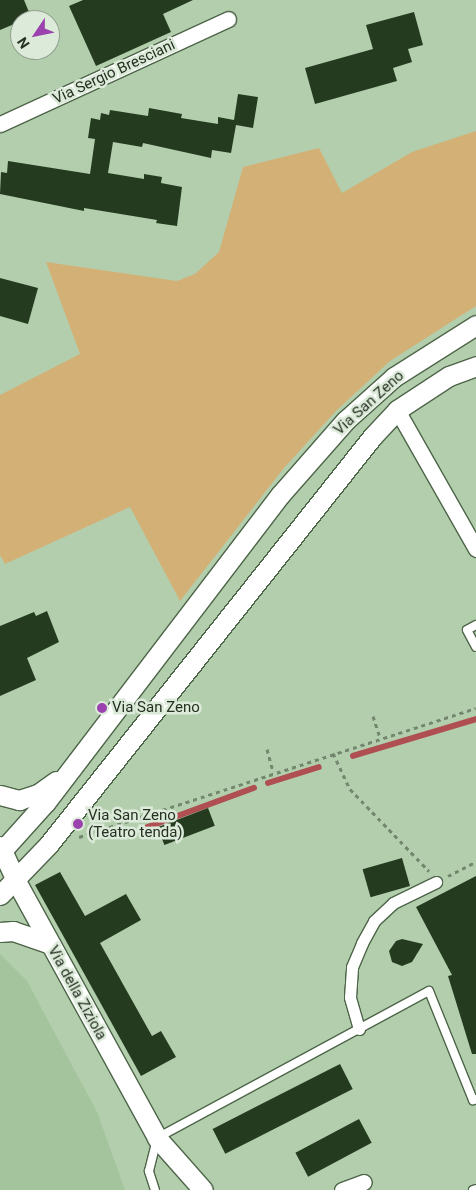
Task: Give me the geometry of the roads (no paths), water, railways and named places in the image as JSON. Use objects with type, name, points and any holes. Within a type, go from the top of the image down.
[{"type":"street","name":"Via Sergio Bresciani","points":[[0,124],[228,20]]},
{"type":"street","name":"Via San Zeno","points":[[1,850],[68,774],[280,495],[346,420],[394,377],[476,325]]},
{"type":"street","name":"Via San Zeno","points":[[0,895],[16,881],[49,844],[305,518],[397,410],[449,376],[476,366]]},
{"type":"street","name":"Via San Zeno","points":[[397,410],[476,549]]},
{"type":"street","points":[[0,795],[19,800],[38,794],[68,774]]},
{"type":"street","name":"Via della Ziziola","points":[[1,850],[50,944],[158,1138],[203,1190]]},
{"type":"street","points":[[359,1029],[350,997],[352,967],[362,943],[374,921],[392,903],[436,882]]},
{"type":"street","points":[[0,932],[13,931],[50,944]]},
{"type":"street","points":[[342,1190],[364,1182]]},
{"type":"lane","points":[[476,625],[467,630],[476,647]]},
{"type":"lane","points":[[155,1190],[148,1171],[158,1138],[429,990],[473,1100],[476,1099]]},
{"type":"waterway","points":[[353,756],[476,719]]},
{"type":"waterway","points":[[268,783],[319,767]]},
{"type":"waterway","points":[[145,828],[254,788]]},
{"type":"place","name":"Via San Zeno","points":[[102,708]]},
{"type":"place","name":"Via San Zeno (Teatro tenda)","points":[[78,824]]}]
